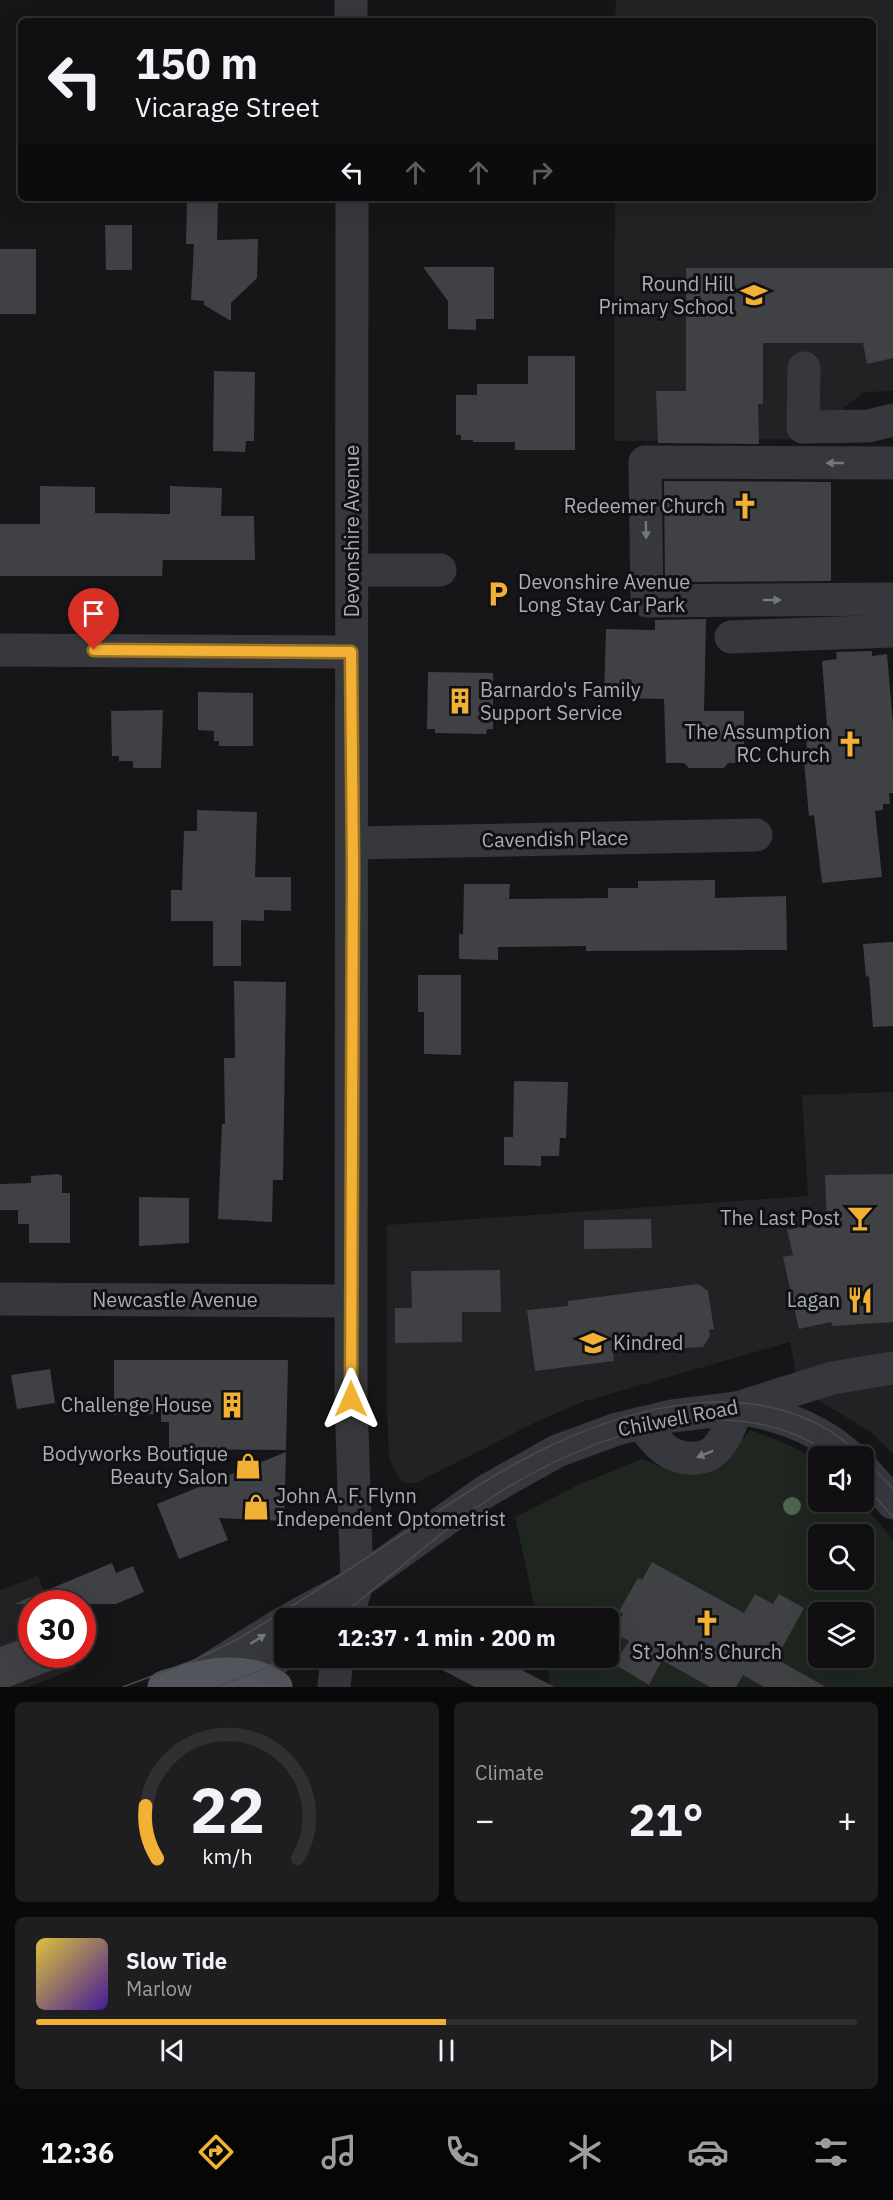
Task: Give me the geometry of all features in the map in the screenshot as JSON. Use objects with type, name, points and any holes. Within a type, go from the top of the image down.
[{"type":"main road","points":[[164,1687],[195,1678],[224,1675],[265,1682]]},
{"type":"street","points":[[351,0],[351,18]]},
{"type":"street","name":"Devonshire Avenue","points":[[352,201],[351,1301],[352,1504],[357,1583]]},
{"type":"street","points":[[804,368],[803,427],[868,426],[893,420]]},
{"type":"street","points":[[893,463],[645,462],[647,601],[893,599]]},
{"type":"street","points":[[353,570],[440,570]]},
{"type":"street","points":[[731,637],[893,631]]},
{"type":"street","points":[[0,650],[351,652]]},
{"type":"street","name":"Cavendish Place","points":[[353,843],[756,835]]},
{"type":"street","name":"Newcastle Avenue","points":[[0,1299],[351,1301]]},
{"type":"street","name":"Chilwell Road","points":[[311,1608],[357,1583],[486,1491],[524,1469],[590,1437],[641,1423],[737,1408],[832,1378],[893,1368]]},
{"type":"street","points":[[641,1423],[657,1444],[672,1455],[684,1459],[704,1457],[717,1449],[737,1408],[794,1422],[813,1431],[835,1446]]},
{"type":"street","points":[[350,1608],[357,1583]]},
{"type":"street","name":"Chilwell Road","points":[[333,1608],[357,1583]]},
{"type":"street","points":[[195,1678],[274,1629]]},
{"type":"street","points":[[265,1682],[274,1668]]},
{"type":"street","points":[[334,1687],[336,1668]]},
{"type":"shaded area","name":"Round Hill Primary School","points":[[616,0],[893,0],[893,391],[864,392],[836,414],[824,439],[614,441],[615,201],[876,201],[876,18],[615,18]]},
{"type":"shaded area","points":[[893,1092],[893,1454],[872,1433],[799,1388],[790,1342],[582,1402],[536,1422],[416,1483],[405,1483],[397,1476],[389,1458],[387,1410],[387,1225],[808,1196],[802,1095]]},
{"type":"shaded area","points":[[750,1430],[795,1448],[808,1456],[808,1512],[869,1512],[893,1539],[893,1687],[551,1687],[547,1668],[619,1668],[619,1608],[535,1608],[515,1517],[580,1484],[642,1459],[667,1468],[690,1471],[711,1465],[733,1448]]},
{"type":"shaded area","points":[[38,1576],[44,1590],[18,1590],[18,1668],[75,1669],[28,1687],[0,1687],[0,1590]]},
{"type":"building","points":[[187,201],[218,201],[217,240],[258,239],[257,278],[231,303],[231,321],[204,305],[204,301],[191,300],[194,244],[186,244]]},
{"type":"building","points":[[105,225],[132,225],[132,270],[106,270]]},
{"type":"building","points":[[0,249],[36,249],[36,314],[0,314]]},
{"type":"building","points":[[423,267],[494,267],[494,319],[476,319],[476,330],[448,329],[448,301]]},
{"type":"building","points":[[686,268],[893,268],[893,358],[867,364],[863,343],[763,343],[763,404],[758,404],[759,444],[658,443],[656,391],[686,391]]},
{"type":"building","points":[[528,356],[575,356],[575,450],[515,450],[515,442],[461,440],[461,435],[456,435],[456,395],[477,395],[477,384],[528,384]]},
{"type":"building","points":[[214,371],[255,372],[254,441],[246,441],[245,452],[213,451]]},
{"type":"building","name":"Redeemer Church","points":[[664,481],[831,482],[831,581],[665,582]]},
{"type":"building","points":[[40,486],[95,487],[95,513],[170,514],[170,486],[222,488],[221,516],[254,516],[255,560],[163,560],[162,576],[0,576],[0,524],[40,524]]},
{"type":"building","points":[[706,619],[704,711],[744,711],[744,763],[728,763],[724,768],[689,768],[684,763],[666,763],[664,699],[604,698],[606,629],[655,630],[655,620]]},
{"type":"building","name":"The Assumption RC Church","points":[[872,651],[872,656],[887,654],[893,724],[893,793],[889,793],[890,804],[883,804],[883,810],[875,811],[882,877],[822,883],[814,815],[809,816],[804,762],[808,762],[805,727],[827,726],[822,661],[837,659],[836,652]]},
{"type":"building","name":"Barnardo's Family Support Service","points":[[428,672],[493,673],[493,729],[487,729],[486,734],[435,733],[435,729],[427,729]]},
{"type":"building","points":[[198,692],[253,693],[253,746],[219,746],[219,741],[214,741],[214,731],[198,730]]},
{"type":"building","points":[[163,710],[161,768],[133,768],[133,761],[119,761],[119,756],[112,756],[111,711]]},
{"type":"building","points":[[197,810],[257,812],[255,877],[291,877],[291,911],[264,910],[264,921],[241,920],[241,966],[213,966],[213,921],[171,921],[171,890],[182,890],[184,831],[197,831]]},
{"type":"building","points":[[715,880],[715,898],[786,896],[787,950],[586,951],[586,946],[498,947],[498,960],[459,959],[459,934],[463,934],[464,884],[510,884],[509,899],[608,898],[608,888],[638,888],[638,881]]},
{"type":"building","points":[[893,942],[893,1026],[873,1027],[869,976],[866,977],[863,944]]},
{"type":"building","points":[[418,975],[461,975],[461,1055],[424,1054],[424,1012],[418,1012]]},
{"type":"building","points":[[234,981],[286,982],[283,1180],[273,1180],[272,1222],[218,1219],[222,1124],[225,1124],[224,1058],[235,1058]]},
{"type":"building","points":[[514,1081],[568,1082],[566,1138],[560,1138],[559,1156],[541,1156],[541,1166],[504,1165],[504,1137],[513,1137]]},
{"type":"building","points":[[58,1174],[62,1176],[62,1193],[70,1193],[70,1243],[29,1243],[29,1224],[18,1224],[18,1210],[0,1210],[0,1184],[31,1183],[31,1176]]},
{"type":"building","points":[[893,1174],[893,1322],[833,1326],[831,1322],[799,1329],[783,1257],[793,1255],[787,1230],[827,1221],[825,1175]]},
{"type":"building","points":[[139,1197],[189,1198],[189,1243],[139,1246]]},
{"type":"building","points":[[651,1219],[652,1248],[584,1249],[584,1220]]},
{"type":"building","points":[[500,1270],[501,1312],[462,1312],[462,1342],[395,1343],[395,1308],[412,1308],[411,1271]]},
{"type":"building","points":[[698,1284],[708,1291],[714,1329],[709,1330],[710,1336],[703,1347],[613,1352],[614,1361],[535,1371],[527,1310],[568,1306],[568,1301]]},
{"type":"building","name":"Challenge House","points":[[114,1360],[288,1360],[286,1450],[169,1449],[169,1422],[161,1422],[161,1414],[114,1415]]},
{"type":"building","points":[[50,1369],[55,1403],[17,1409],[11,1375]]},
{"type":"building","points":[[286,1452],[284,1521],[219,1518],[228,1540],[179,1559],[157,1504]]},
{"type":"building","name":"St John's Church","points":[[652,1562],[744,1613],[755,1594],[773,1604],[779,1594],[804,1608],[776,1659],[826,1687],[764,1687],[743,1675],[736,1687],[710,1687],[662,1660],[649,1685],[619,1667],[619,1656],[629,1641],[619,1636],[619,1622],[623,1614],[619,1611],[638,1578],[642,1580]]},
{"type":"building","points":[[112,1563],[116,1573],[133,1566],[144,1592],[116,1604],[96,1604],[96,1590],[47,1590]]},
{"type":"building","points":[[18,1640],[18,1668],[57,1668],[9,1687],[0,1687],[0,1647]]},
{"type":"building","points":[[438,1668],[518,1668],[555,1687],[475,1687]]},
{"type":"tram line","points":[[123,1687],[197,1659],[236,1640],[495,1475],[565,1439],[607,1423],[652,1410],[697,1403],[741,1403],[784,1411],[825,1428],[849,1446]]},
{"type":"tram line","points":[[350,1608],[492,1497],[571,1454],[615,1438],[660,1426],[706,1420],[750,1423],[793,1434],[815,1446]]},
{"type":"tram line","points":[[874,1469],[893,1489]]},
{"type":"tram line","points":[[874,1495],[893,1517]]},
{"type":"tram line","points":[[215,1687],[260,1671],[274,1663]]},
{"type":"place","name":"Round Hill Primary School","points":[[754,295]]},
{"type":"place","name":"Redeemer Church","points":[[745,506]]},
{"type":"place","name":"Devonshire Avenue Long Stay Car Park","points":[[498,594]]},
{"type":"place","name":"Barnardo's Family Support Service","points":[[460,701]]},
{"type":"place","name":"The Assumption RC Church","points":[[850,744]]},
{"type":"place","name":"The Last Post","points":[[860,1218]]},
{"type":"place","name":"Lagan","points":[[860,1300]]},
{"type":"place","name":"Kindred","points":[[593,1343]]},
{"type":"place","name":"Challenge House","points":[[232,1405]]},
{"type":"place","name":"Bodyworks Boutique Beauty Salon","points":[[248,1466]]},
{"type":"place","name":"John A. F. Flynn Independent Optometrist","points":[[256,1507]]},
{"type":"place","name":"St John's Church","points":[[707,1623]]},
{"type":"route","points":[[94,650],[351,652],[353,866],[351,1399]]}]
